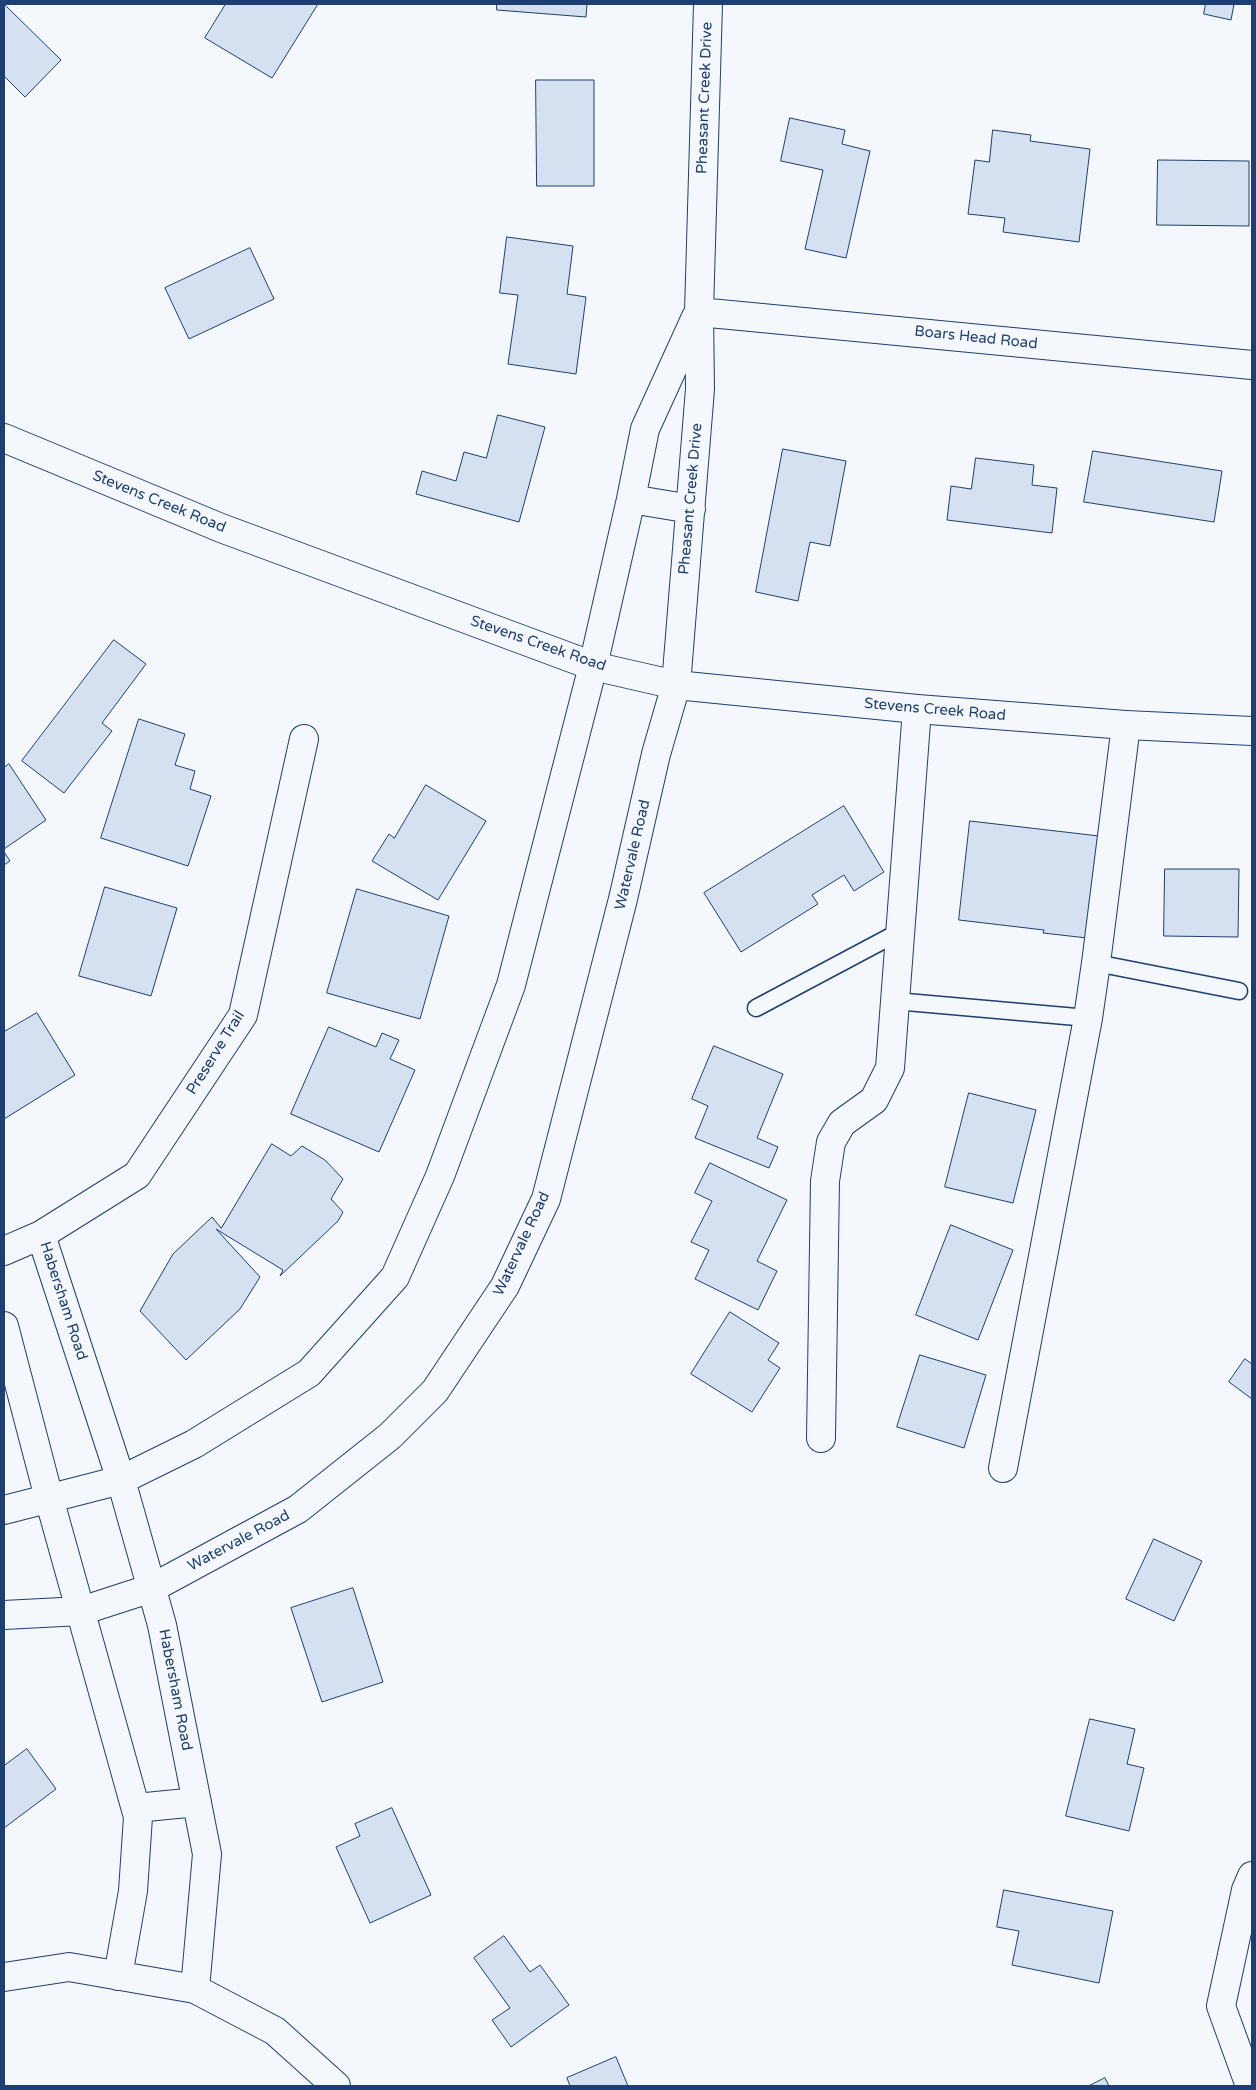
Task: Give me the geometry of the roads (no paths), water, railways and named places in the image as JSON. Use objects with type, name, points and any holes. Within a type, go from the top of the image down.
[{"type":"street","name":"Pheasant Creek Drive","points":[[676,685],[700,390],[699,312],[708,4]]},
{"type":"street","name":"Pheasant Creek Drive","points":[[593,666],[645,429],[699,312]]},
{"type":"street","name":"Boars Head Road","points":[[699,312],[1252,365]]},
{"type":"street","name":"Stevens Creek Road","points":[[4,438],[221,528],[593,666],[676,685],[917,709],[1126,725],[1252,731]]},
{"type":"street","points":[[631,499],[691,510]]},
{"type":"street","points":[[4,1510],[121,1480],[194,1444],[309,1373],[395,1277],[440,1176],[511,985],[593,666]]},
{"type":"street","name":"Watervale Road","points":[[4,1615],[81,1611],[152,1588],[298,1509],[390,1436],[435,1392],[505,1286],[546,1199],[623,899],[656,754],[676,685]]},
{"type":"street","points":[[821,1438],[825,1181],[831,1142],[842,1123],[874,1100],[890,1068],[917,709]]},
{"type":"street","points":[[1003,1468],[1088,1018],[1126,725]]},
{"type":"street","name":"Preserve Trail","points":[[4,1251],[41,1235],[137,1176],[242,1015],[304,739]]},
{"type":"street","name":"Habersham Road","points":[[41,1235],[121,1480],[162,1625],[207,1854],[195,1989]]},
{"type":"street","points":[[4,1326],[138,1817],[133,1891],[118,1976]]},
{"type":"street","points":[[136,1808],[197,1802]]},
{"type":"street","points":[[1250,2086],[1221,2006],[1246,1890],[1252,1876]]},
{"type":"street","points":[[4,1976],[69,1967],[195,1989],[275,2031],[336,2086]]},
{"type":"lane","points":[[756,1008],[900,932]]},
{"type":"lane","points":[[1096,964],[1239,991]]},
{"type":"lane","points":[[895,1001],[1088,1018]]}]
